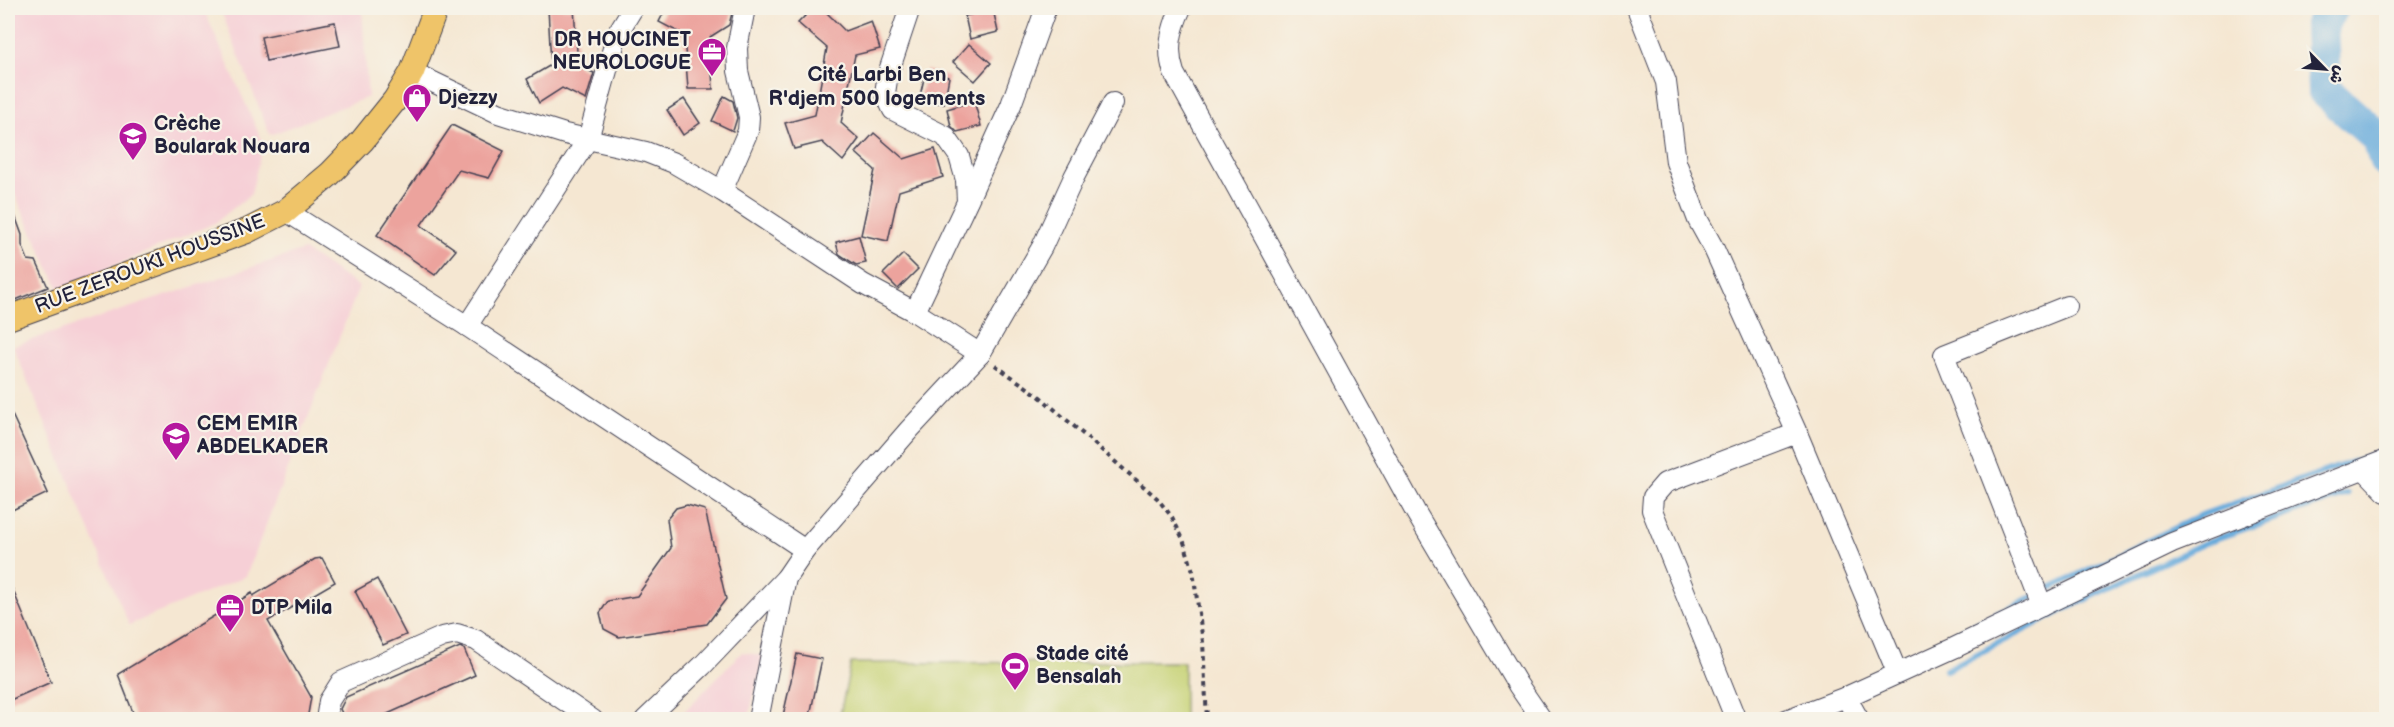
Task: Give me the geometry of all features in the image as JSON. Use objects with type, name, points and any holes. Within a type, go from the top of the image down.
[{"type":"main road","name":"RUE ZEROUKI HOUSSINE","points":[[8,318],[247,231],[286,211],[330,174],[362,141],[395,100],[412,72],[436,8]]},
{"type":"street","points":[[467,327],[588,139],[617,34],[633,8]]},
{"type":"street","points":[[722,191],[748,130],[749,117],[738,71],[737,48],[745,8]]},
{"type":"street","points":[[909,8],[888,74],[885,93],[893,110],[945,136],[959,156],[966,180],[967,202]]},
{"type":"street","points":[[915,312],[1011,105],[1046,8]]},
{"type":"street","points":[[1181,8],[1168,45],[1174,73],[1415,511],[1518,685],[1542,720]]},
{"type":"street","points":[[1637,8],[1666,82],[1676,162],[1685,187],[1797,433],[1897,672]]},
{"type":"street","points":[[412,72],[498,113],[565,134],[646,152],[674,163],[722,191],[863,284],[915,312],[980,354]]},
{"type":"street","points":[[645,720],[702,666],[786,578],[805,550],[909,430],[980,354],[1042,247],[1074,177],[1113,103]]},
{"type":"street","points":[[286,211],[467,327],[805,550]]},
{"type":"street","points":[[2042,606],[1944,355],[2067,306]]},
{"type":"street","points":[[1736,720],[1652,510],[1653,497],[1665,483],[1797,433]]},
{"type":"street","points":[[1785,720],[1846,697],[2172,543],[2386,460]]},
{"type":"street","points":[[2365,470],[2386,492]]},
{"type":"street","points":[[758,720],[786,578]]},
{"type":"street","points":[[326,720],[328,701],[341,682],[442,637],[457,634],[476,640],[593,720]]},
{"type":"street","points":[[1846,697],[1859,720]]},
{"type":"path","points":[[980,354],[1039,396],[1157,498],[1172,517],[1183,539],[1193,571],[1203,642],[1207,720]]},
{"type":"shaded area","name":"Crèche Boularak Nouara","points":[[8,8],[203,8],[263,143],[251,194],[215,223],[59,289],[8,180]]},
{"type":"shaded area","points":[[220,8],[362,8],[368,97],[270,135]]},
{"type":"shaded area","name":"CEM EMIR ABDELKADER","points":[[304,250],[359,287],[246,576],[129,625],[13,346]]},
{"type":"shaded area","points":[[742,652],[764,656],[748,719],[676,720]]},
{"type":"green space","name":"Stade cité Bensalah","points":[[1184,662],[1184,719],[839,719],[851,663]]},
{"type":"building","points":[[548,8],[574,8],[578,66],[594,73],[586,100],[562,88],[539,103],[527,79],[551,65]]},
{"type":"building","points":[[666,8],[691,8],[699,11],[704,8],[728,8],[732,13],[729,25],[710,37],[713,89],[688,89],[684,35],[659,22]]},
{"type":"building","points":[[813,8],[822,8],[845,31],[871,21],[880,49],[855,55],[841,123],[859,139],[843,161],[822,142],[794,149],[785,123],[815,115],[827,48],[798,23]]},
{"type":"building","points":[[993,9],[998,32],[970,39],[965,16]]},
{"type":"building","points":[[335,22],[340,46],[266,61],[261,37]]},
{"type":"building","points":[[969,44],[991,63],[975,81],[953,62]]},
{"type":"building","points":[[926,70],[949,77],[944,104],[919,100]]},
{"type":"building","points":[[724,96],[733,101],[737,118],[733,131],[712,121]]},
{"type":"building","points":[[684,99],[700,123],[683,135],[667,110]]},
{"type":"building","points":[[974,101],[981,126],[957,132],[951,126],[947,109]]},
{"type":"building","points":[[452,125],[504,151],[489,178],[459,170],[421,225],[456,250],[435,275],[377,235]]},
{"type":"building","points":[[874,133],[904,159],[935,149],[943,177],[899,191],[888,241],[861,235],[875,170],[856,153]]},
{"type":"building","points":[[8,199],[22,235],[22,245],[28,260],[36,261],[48,287],[8,303]]},
{"type":"building","points":[[859,236],[866,263],[856,265],[839,254],[836,242]]},
{"type":"building","points":[[903,254],[918,269],[898,289],[883,274]]},
{"type":"building","points":[[8,406],[48,493],[8,512]]},
{"type":"building","points":[[687,505],[705,510],[726,599],[707,624],[619,637],[604,629],[600,613],[608,601],[637,596],[671,548],[667,519],[676,508]]},
{"type":"building","name":"DTP Mila","points":[[322,558],[335,582],[268,621],[311,697],[307,720],[136,720],[118,674],[252,593],[253,596],[315,559]]},
{"type":"building","points":[[8,578],[51,682],[8,701]]},
{"type":"building","points":[[377,579],[406,635],[383,645],[355,591]]},
{"type":"building","points":[[460,647],[464,649],[475,675],[374,720],[345,720],[340,709],[346,697]]},
{"type":"building","points":[[797,654],[822,659],[809,720],[782,720]]},
{"type":"waterway","points":[[2332,8],[2321,25],[2324,90],[2378,138],[2386,161]]},
{"type":"waterway","points":[[1951,636],[2204,514],[2375,454],[2386,446]]},
{"type":"waterway","points":[[1946,670],[2065,609],[2209,541],[2347,494]]},
{"type":"place","name":"DR HOUCINET NEUROLOGUE","points":[[712,78]]},
{"type":"place","name":"Djezzy","points":[[417,124]]},
{"type":"place","name":"Crèche Boularak Nouara","points":[[133,162]]},
{"type":"place","name":"CEM EMIR ABDELKADER","points":[[176,462]]},
{"type":"place","name":"DTP Mila","points":[[230,634]]},
{"type":"place","name":"Stade cité Bensalah","points":[[1015,692]]},
{"type":"district","name":"Cité Larbi Ben R'djem 500 logements","points":[[877,86]]}]
